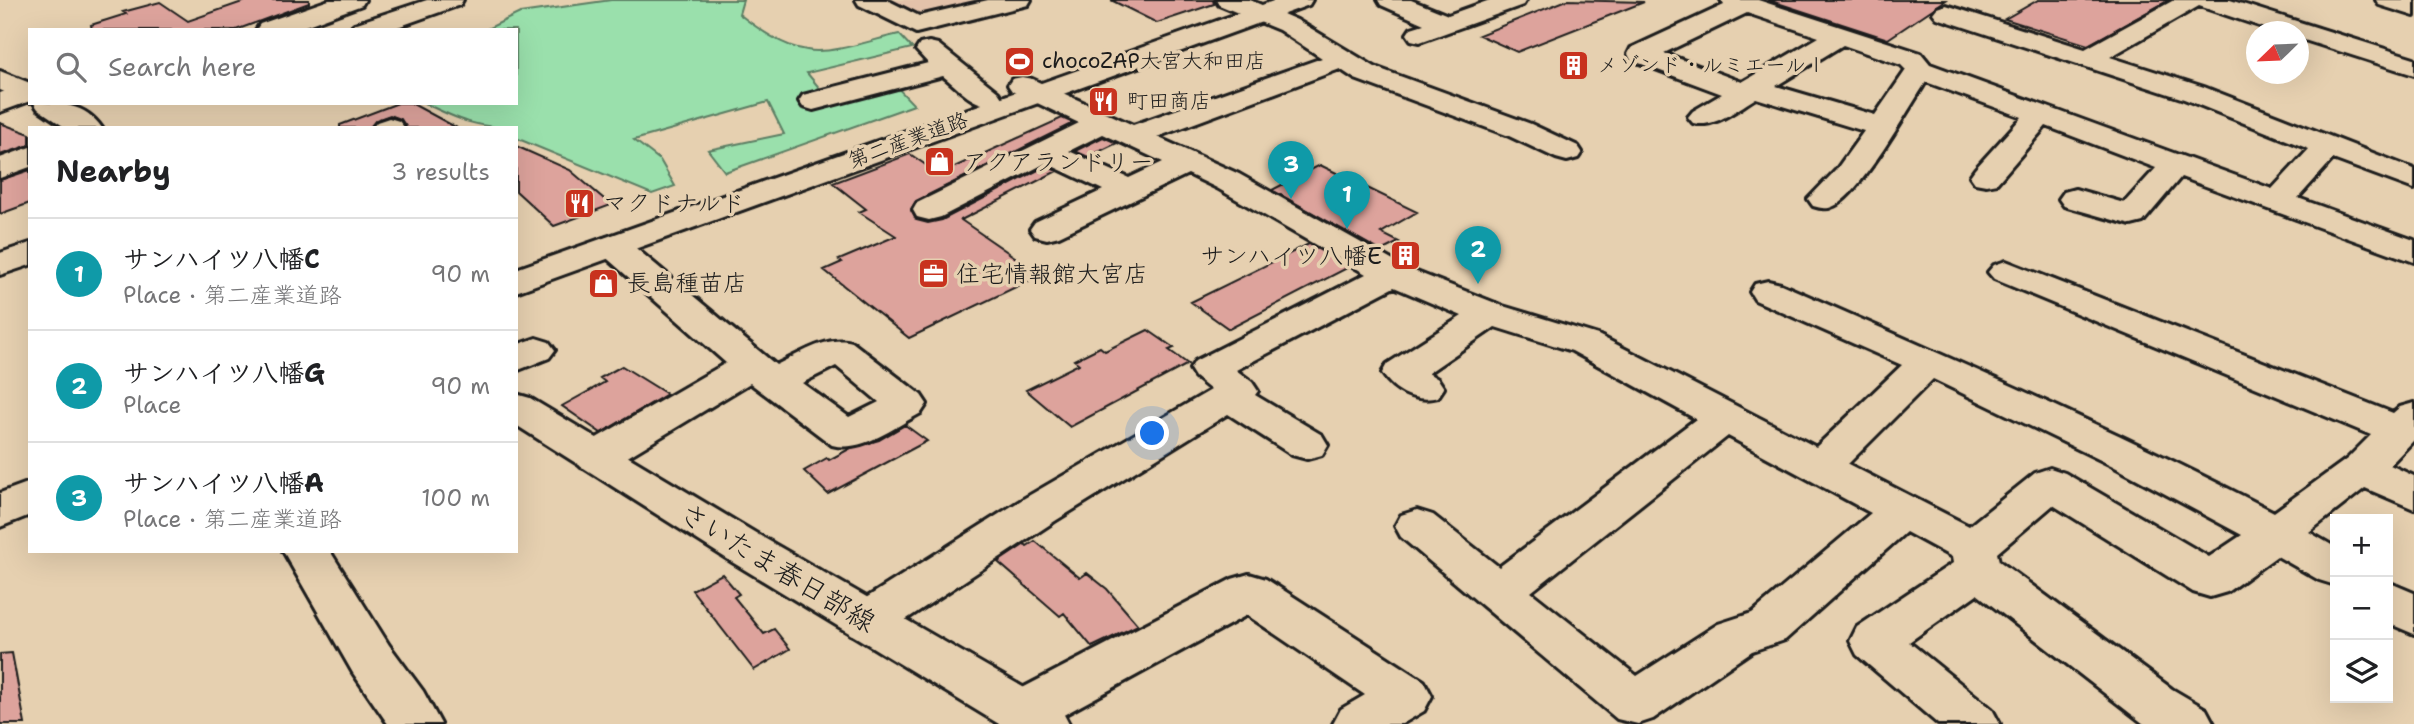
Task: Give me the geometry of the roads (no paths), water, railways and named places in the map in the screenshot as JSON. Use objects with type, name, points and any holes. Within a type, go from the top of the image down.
[{"type":"street","points":[[275,28],[353,0]]},
{"type":"street","points":[[868,0],[916,25],[1019,0]]},
{"type":"street","name":"第二産業道路","points":[[518,280],[1250,5],[1300,0]]},
{"type":"street","points":[[1390,0],[1446,24]]},
{"type":"street","points":[[1420,34],[1514,0]]},
{"type":"street","points":[[2089,58],[2192,0]]},
{"type":"street","points":[[2205,0],[2414,67]]},
{"type":"street","points":[[2388,0],[2414,8]]},
{"type":"street","points":[[1880,126],[1749,90],[1641,54],[1740,2],[1842,35],[1934,36],[2089,58],[2194,93],[2401,174],[2414,151]]},
{"type":"street","points":[[1250,5],[1288,24],[1365,73],[1520,130],[1567,152]]},
{"type":"street","points":[[1797,21],[1825,5]]},
{"type":"street","points":[[371,28],[437,12]]},
{"type":"street","points":[[916,25],[916,38],[988,98]]},
{"type":"street","points":[[1703,117],[1842,35]]},
{"type":"street","points":[[1934,36],[2040,114],[2414,253]]},
{"type":"street","points":[[1824,200],[1847,177],[1934,36]]},
{"type":"street","points":[[2388,58],[2414,48]]},
{"type":"street","points":[[929,210],[1046,152],[1256,92],[1341,60]]},
{"type":"street","points":[[813,101],[948,66]]},
{"type":"street","points":[[0,79],[28,92]]},
{"type":"street","points":[[1029,90],[1228,181],[1392,274],[1490,314],[1585,343],[1902,511],[1975,559],[2154,704],[2188,724]]},
{"type":"street","name":"第二産業道路","points":[[518,260],[988,98],[1029,90]]},
{"type":"street","points":[[0,103],[28,101]]},
{"type":"street","points":[[52,105],[84,126]]},
{"type":"street","points":[[1986,176],[2040,114]]},
{"type":"street","points":[[2277,202],[2328,146]]},
{"type":"street","points":[[1046,152],[1129,190]]},
{"type":"street","points":[[0,169],[28,157]]},
{"type":"street","points":[[1047,229],[1187,163]]},
{"type":"street","points":[[2075,199],[2131,215],[2176,164]]},
{"type":"street","points":[[596,457],[763,373],[613,246]]},
{"type":"street","points":[[0,265],[28,254]]},
{"type":"street","points":[[1974,724],[1874,641],[1975,559],[2050,483],[2210,580],[2362,468],[2407,424],[2006,272]]},
{"type":"street","points":[[867,621],[1039,510],[1238,391],[1209,369],[1392,274]]},
{"type":"street","points":[[1768,292],[2098,439],[2277,533],[2330,565]]},
{"type":"street","points":[[1424,388],[1401,373],[1490,314]]},
{"type":"street","points":[[1820,467],[1928,362]]},
{"type":"street","points":[[1229,397],[1307,445]]},
{"type":"street","name":"さいたま春日部線","points":[[518,408],[867,621],[1033,718]]},
{"type":"street","points":[[1499,592],[1725,416]]},
{"type":"street","points":[[2362,468],[2414,494]]},
{"type":"street","points":[[0,484],[28,471]]},
{"type":"street","points":[[0,512],[28,498]]},
{"type":"street","points":[[1417,526],[1636,704],[1735,637],[1768,626],[1902,511]]},
{"type":"street","points":[[307,553],[415,724]]},
{"type":"street","points":[[1033,718],[1249,592],[1406,696],[1359,724]]},
{"type":"street","points":[[2393,603],[2414,616]]},
{"type":"place","name":"chocoZAP大宮大和田店","points":[[1019,61]]},
{"type":"place","name":"メゾンド・ルミエールⅠ","points":[[1574,65]]},
{"type":"place","name":"町田商店","points":[[1104,101]]},
{"type":"place","name":"アクアランドリー","points":[[940,162]]},
{"type":"place","name":"サンハイツ八幡A","points":[[1291,199]]},
{"type":"place","name":"マクドナルド","points":[[580,203]]},
{"type":"place","name":"サンハイツ八幡C","points":[[1347,229]]},
{"type":"place","name":"サンハイツ八幡E","points":[[1405,256]]},
{"type":"place","name":"住宅情報館大宮店","points":[[933,274]]},
{"type":"place","name":"長島種苗店","points":[[604,283]]},
{"type":"place","name":"サンハイツ八幡G","points":[[1478,284]]}]
